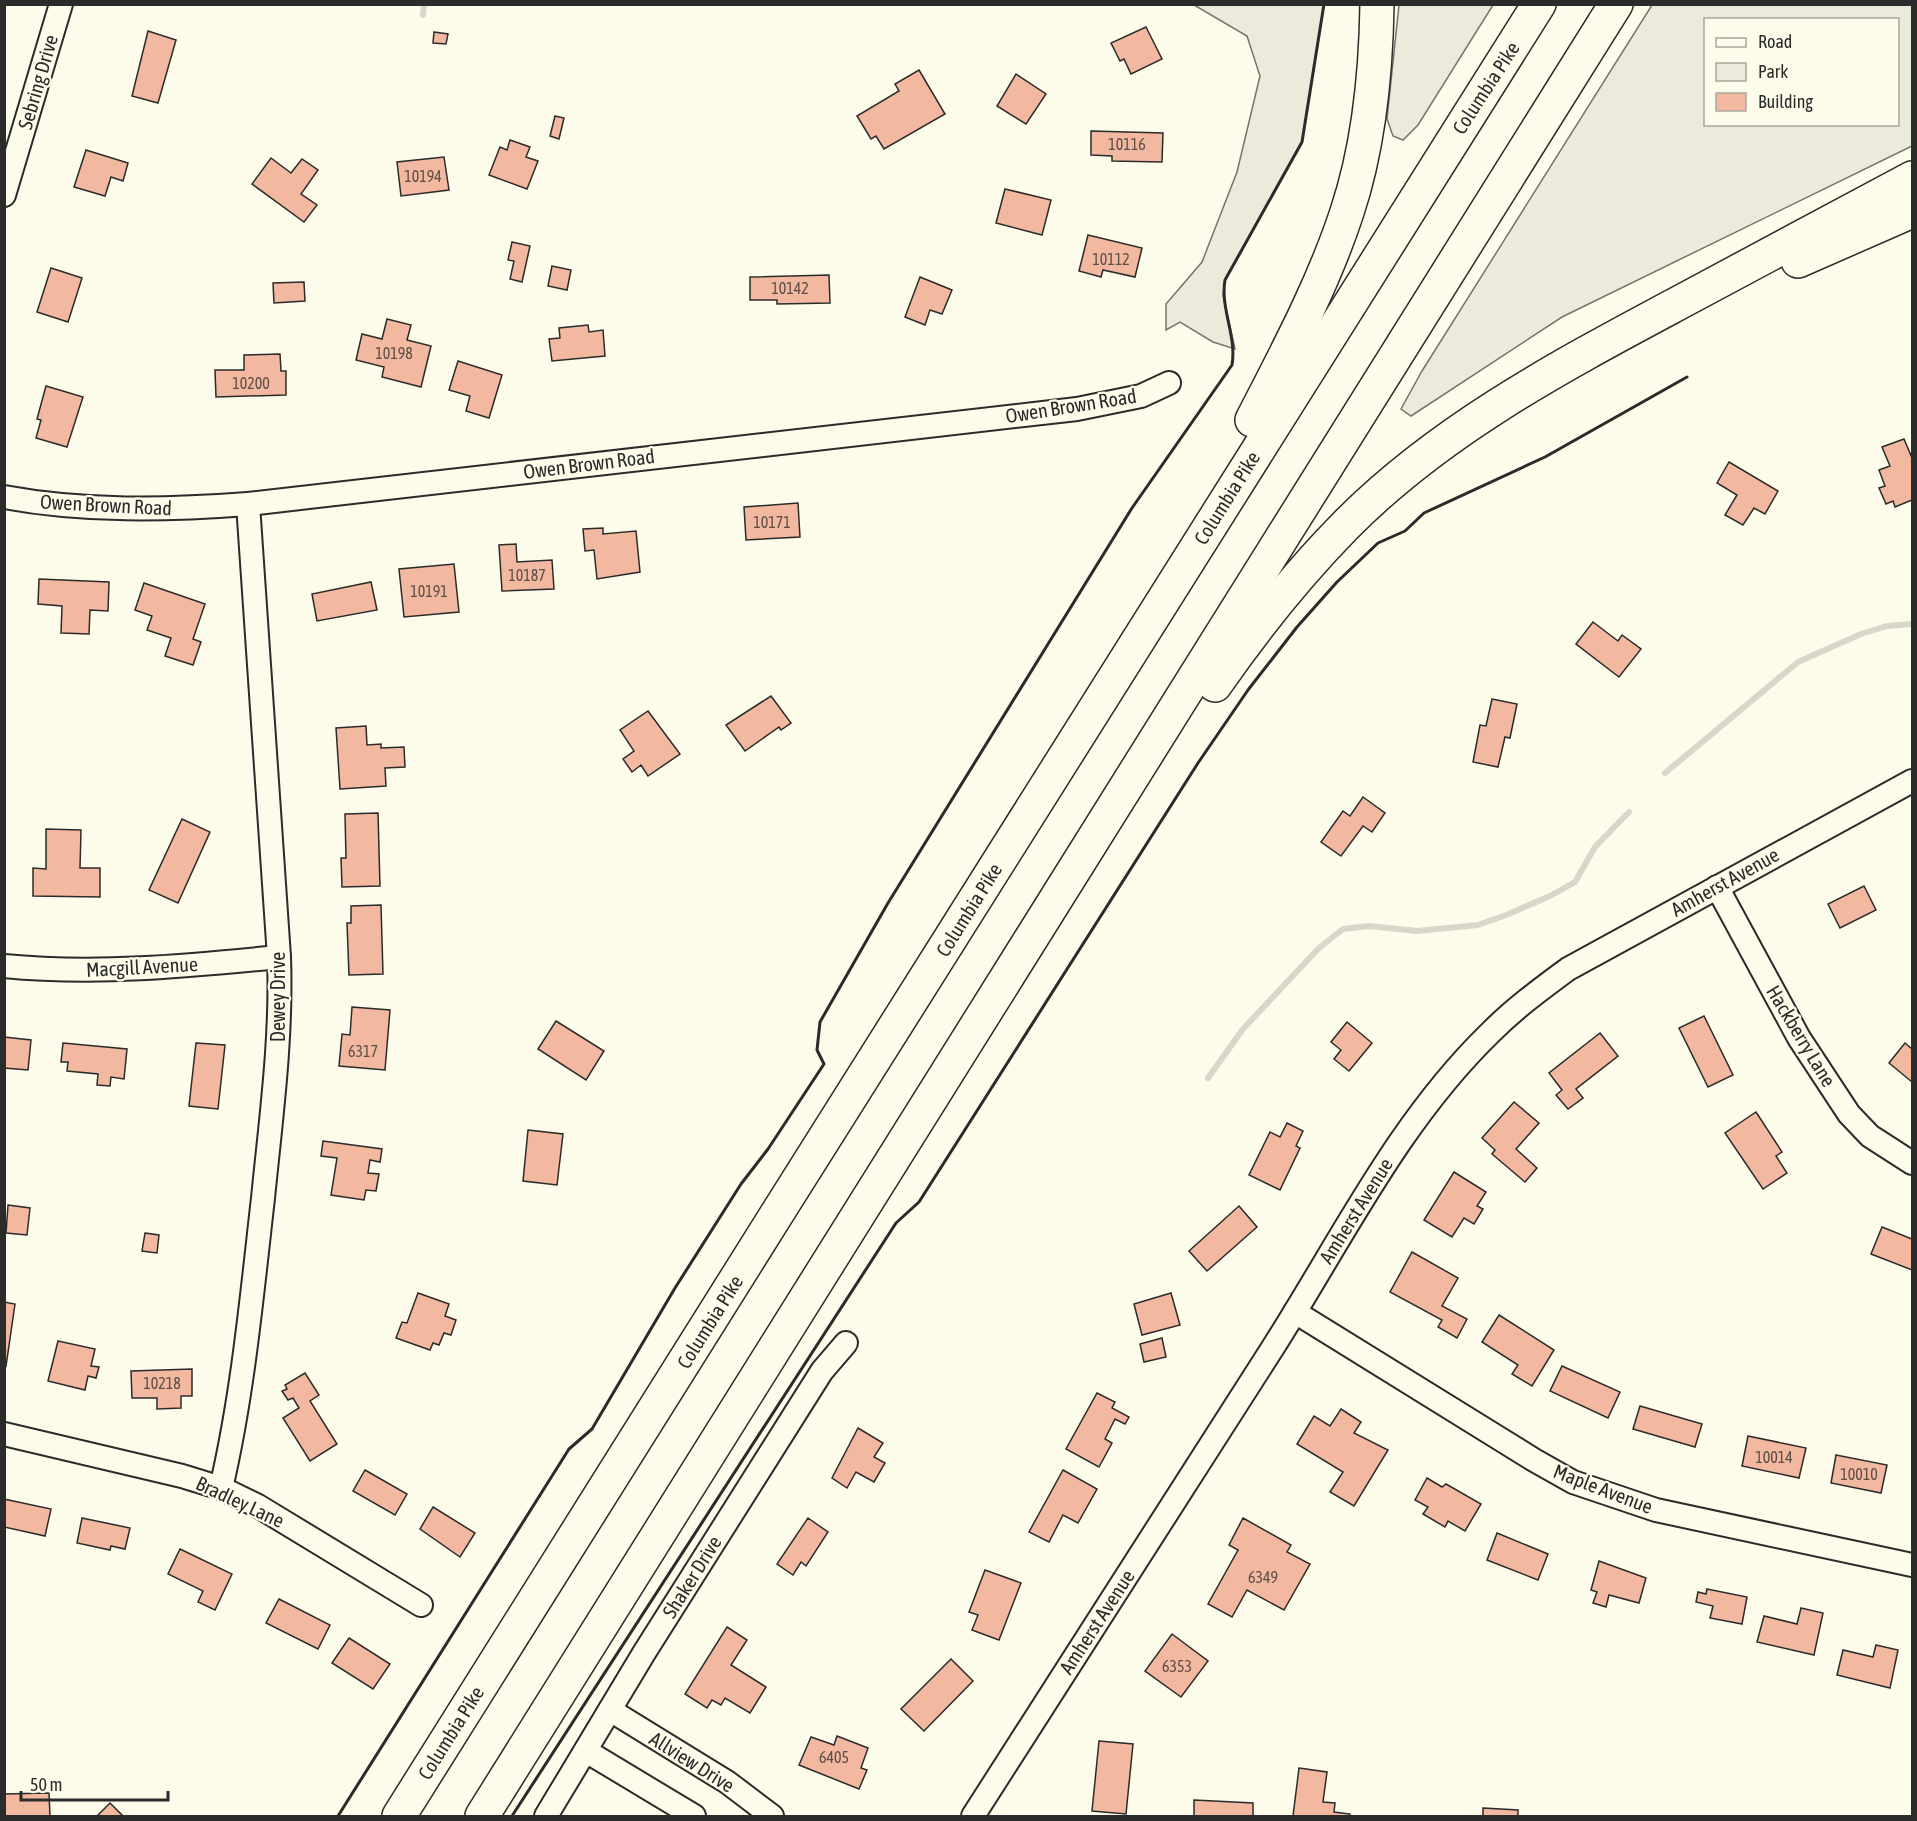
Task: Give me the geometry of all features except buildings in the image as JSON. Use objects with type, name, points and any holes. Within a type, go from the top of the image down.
[{"type":"highway","points":[[1138,642],[1287,352],[1328,262],[1347,211],[1372,98],[1377,4]]},
{"type":"highway","name":"Columbia Pike","points":[[399,1816],[1138,642],[1280,411],[1539,4]]},
{"type":"highway","points":[[482,1816],[988,1011],[1616,4]]},
{"type":"highway","points":[[988,1011],[1241,647],[1291,585],[1345,526],[1411,468],[1492,409],[1574,358],[1912,178]]},
{"type":"highway","points":[[1574,358],[1912,211]]},
{"type":"street","name":"Sebring Drive","points":[[4,195],[61,4]]},
{"type":"street","name":"Owen Brown Road","points":[[4,497],[104,508],[154,510],[248,504],[1077,409],[1142,396],[1169,383]]},
{"type":"street","name":"Dewey Drive","points":[[221,1488],[230,1448],[260,1222],[280,1024],[279,957],[248,504]]},
{"type":"street","name":"Amherst Avenue","points":[[973,1816],[1295,1312],[1376,1176],[1420,1114],[1491,1032],[1525,1001],[1568,969],[1912,781]]},
{"type":"street","name":"Hackberry Lane","points":[[1717,887],[1799,1038],[1836,1095],[1870,1136],[1912,1163]]},
{"type":"street","name":"Macgill Avenue","points":[[4,966],[64,971],[115,971],[279,957]]},
{"type":"street","name":"Maple Avenue","points":[[1295,1312],[1534,1461],[1573,1482],[1656,1510],[1912,1565]]},
{"type":"street","name":"Shaker Drive","points":[[546,1816],[822,1371],[846,1342]]},
{"type":"street","name":"Bradley Lane","points":[[4,1434],[182,1476],[221,1488],[258,1506],[421,1605]]},
{"type":"street","name":"Allview Drive","points":[[610,1710],[727,1782],[772,1816]]},
{"type":"street","points":[[586,1751],[694,1816]]},
{"type":"green space","points":[[1194,5],[1324,5],[1302,142],[1225,280],[1223,295],[1235,349],[1213,342],[1180,322],[1166,330],[1166,304],[1202,262],[1237,172],[1260,76],[1247,36]]},
{"type":"green space","points":[[1399,5],[1493,5],[1418,125],[1403,140],[1393,136],[1387,119]]},
{"type":"green space","points":[[1652,5],[1912,5],[1912,146],[1562,317],[1411,416],[1401,409],[1422,371]]},
{"type":"waterway","points":[[423,15],[424,4]]},
{"type":"waterway","points":[[1665,773],[1798,662],[1861,634],[1887,626],[1912,624]]},
{"type":"waterway","points":[[1208,1078],[1243,1029],[1319,948],[1343,929],[1369,926],[1417,931],[1478,925],[1506,915],[1550,896],[1575,882],[1595,847],[1629,812]]},
{"type":"wall","points":[[338,1816],[569,1449],[592,1429],[675,1288],[741,1184],[768,1149],[824,1064],[817,1050],[820,1022],[888,903],[1132,508],[1232,365],[1233,354],[1225,301],[1225,280],[1302,142],[1324,4]]},
{"type":"wall","points":[[512,1816],[896,1223],[919,1202],[1198,763],[1248,690],[1297,627],[1337,582],[1378,543],[1405,531],[1424,513],[1545,457],[1687,377]]}]
